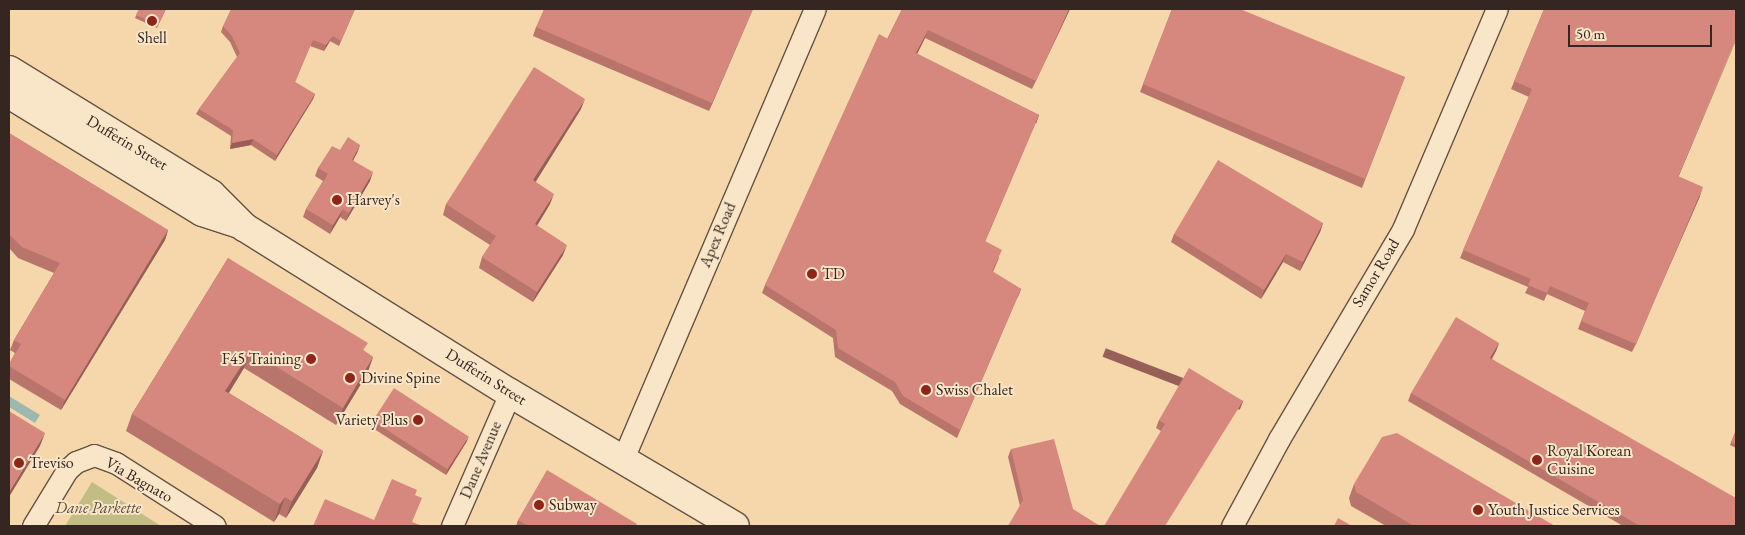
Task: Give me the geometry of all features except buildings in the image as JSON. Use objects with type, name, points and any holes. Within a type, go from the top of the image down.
[{"type":"main road","name":"Dufferin Street","points":[[9,70],[211,194],[239,224]]},
{"type":"main road","name":"Dufferin Street","points":[[9,94],[202,212],[239,224],[510,393],[622,461],[735,526]]},
{"type":"street","name":"Apex Road","points":[[622,461],[815,9]]},
{"type":"street","name":"Samor Road","points":[[1232,526],[1278,439],[1403,229],[1497,9]]},
{"type":"street","name":"Dane Avenue","points":[[452,526],[510,393]]},
{"type":"street","name":"Via Bagnato","points":[[33,526],[67,470],[84,457],[94,456],[116,463],[215,526]]},
{"type":"green space","name":"Dane Parkette","points":[[92,482],[161,526],[65,526]]},
{"type":"shaded area","points":[[9,396],[40,415],[35,423],[9,407]]},
{"type":"place","name":"Shell","points":[[152,21]]},
{"type":"place","name":"Harvey's","points":[[337,200]]},
{"type":"place","name":"TD","points":[[812,274]]},
{"type":"place","name":"F45 Training","points":[[311,359]]},
{"type":"place","name":"Divine Spine","points":[[350,378]]},
{"type":"place","name":"Swiss Chalet","points":[[926,390]]},
{"type":"place","name":"Variety Plus","points":[[418,420]]},
{"type":"place","name":"Royal Korean Cuisine","points":[[1537,460]]},
{"type":"place","name":"Treviso","points":[[19,463]]},
{"type":"place","name":"Subway","points":[[539,505]]},
{"type":"place","name":"Youth Justice Services","points":[[1478,510]]}]
